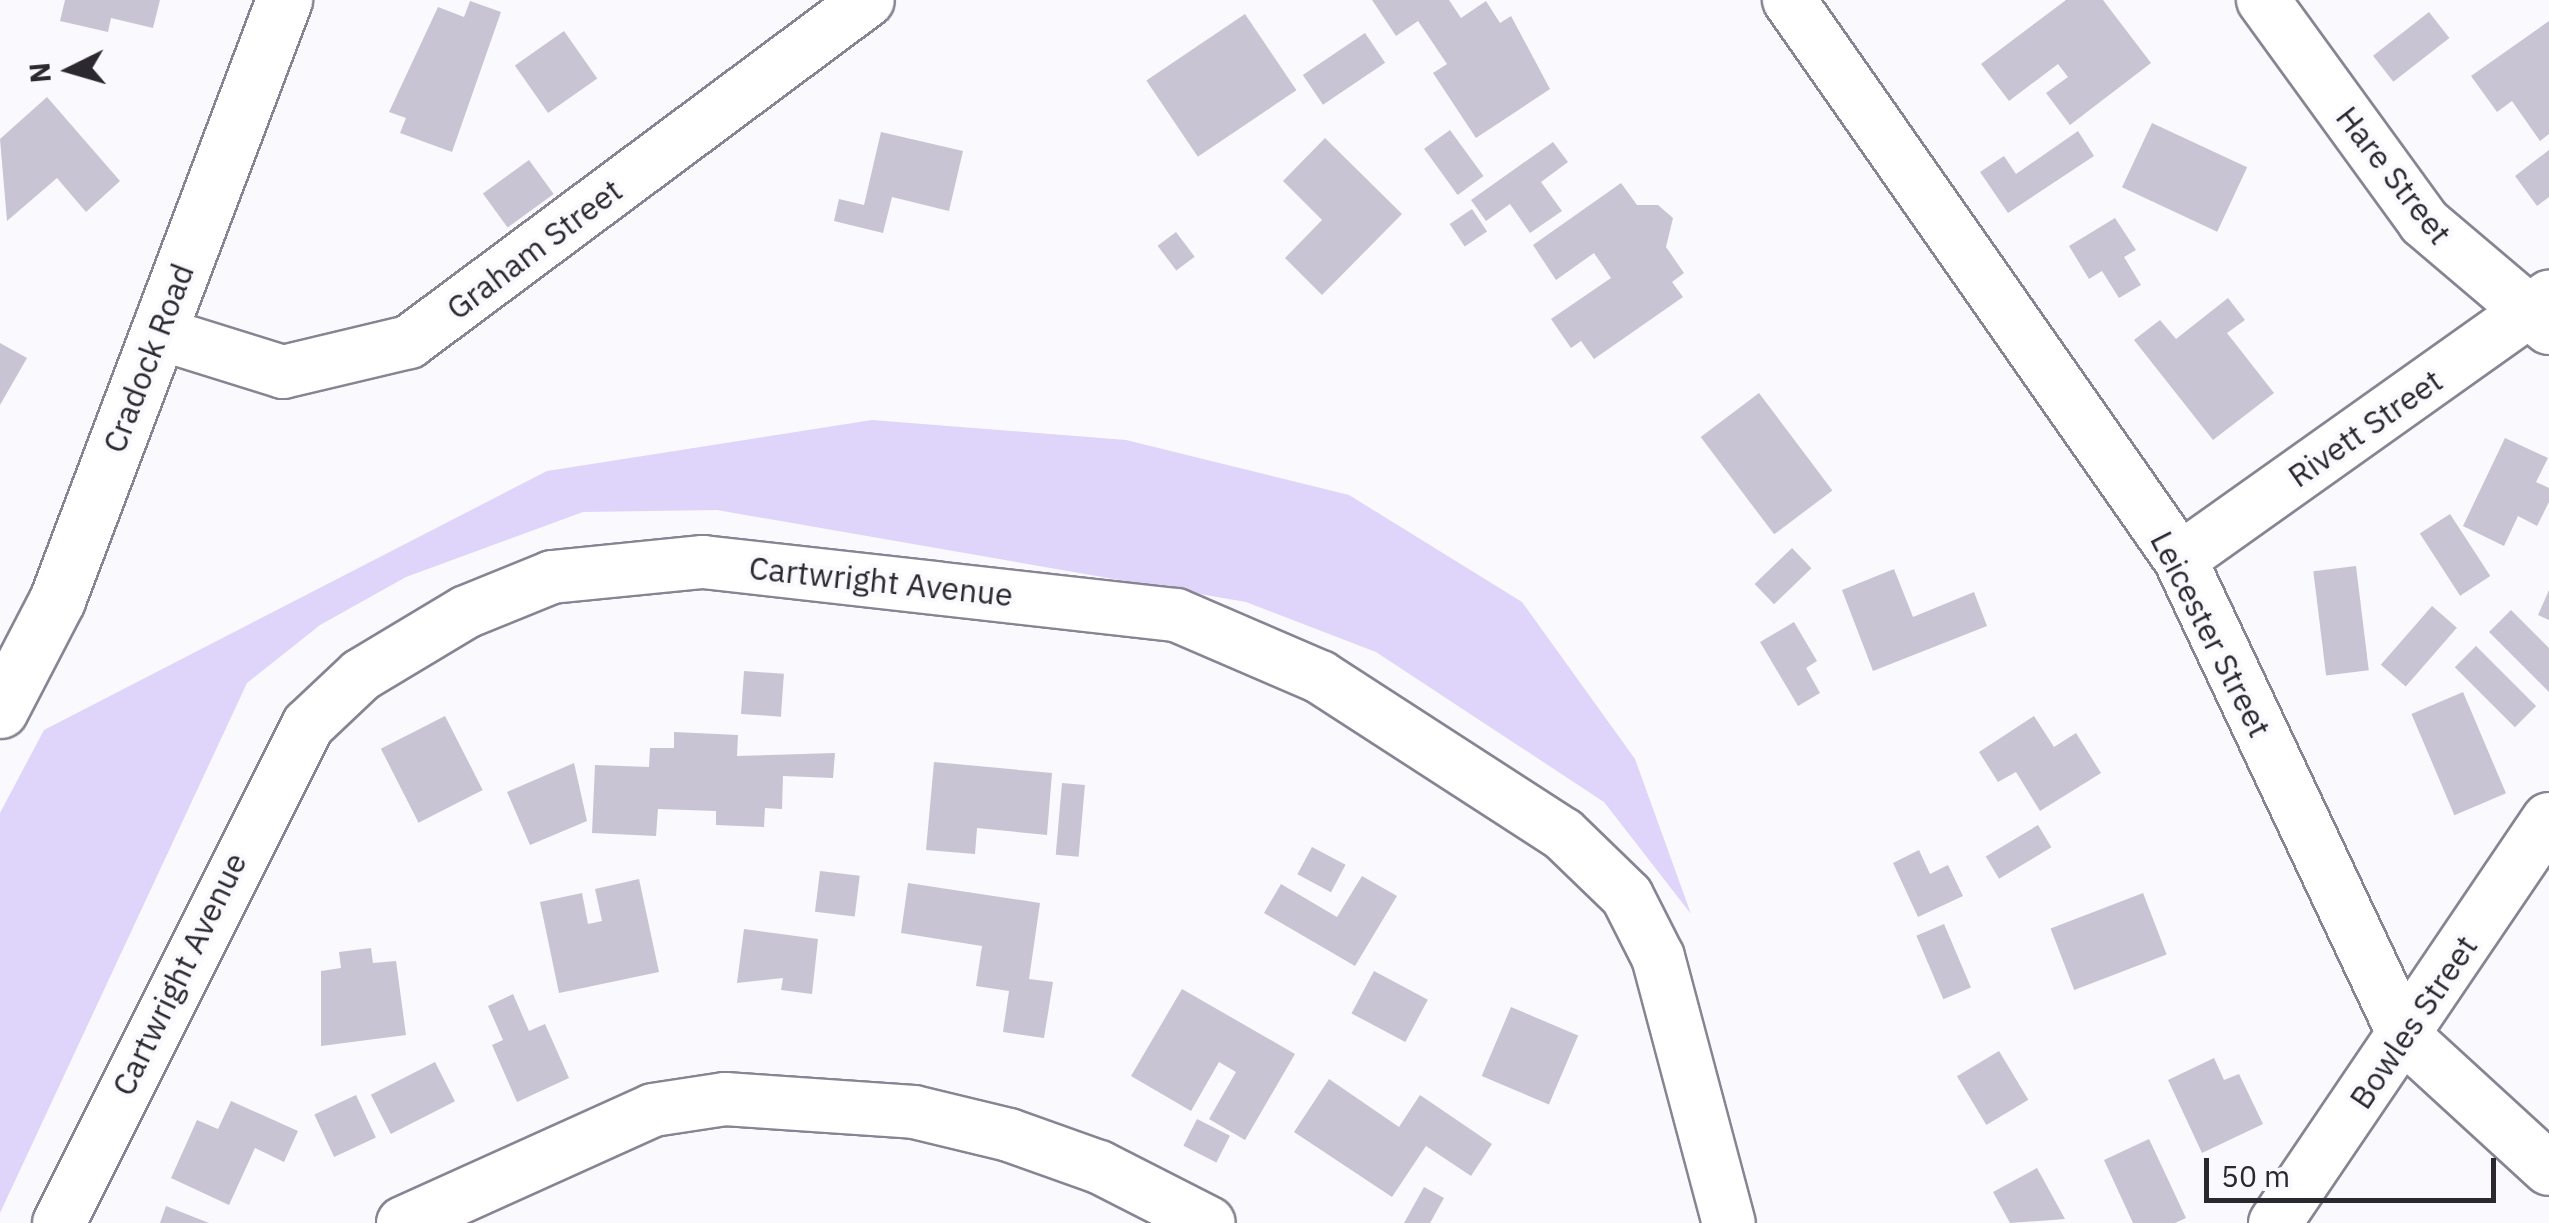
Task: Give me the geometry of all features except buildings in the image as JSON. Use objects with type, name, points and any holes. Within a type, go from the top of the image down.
[{"type":"main road","name":"Cradock Road","points":[[0,710],[57,600],[284,0]]},
{"type":"street","name":"Graham Street","points":[[158,333],[283,372],[409,342],[868,0]]},
{"type":"street","name":"Leicester Street","points":[[1789,0],[2180,558],[2405,1037],[2549,1169]]},
{"type":"street","name":"Hare Street","points":[[2263,0],[2424,222],[2542,313]]},
{"type":"street","name":"Rivett Street","points":[[2180,558],[2542,313]]},
{"type":"street","name":"Cartwright Avenue","points":[[58,1223],[308,725],[361,674],[466,612],[552,577],[703,562],[1176,615],[1320,677],[1563,834],[1627,896],[1679,1008],[1729,1223]]},
{"type":"street","name":"Bowles Street","points":[[2275,1223],[2405,1037],[2549,819]]},
{"type":"street","points":[[404,1223],[653,1110],[725,1099],[914,1112],[1008,1135],[1209,1223]]},
{"type":"shaded area","points":[[872,420],[1126,440],[1349,495],[1522,602],[1635,759],[1691,914],[1604,802],[1376,652],[1246,602],[717,510],[583,512],[406,577],[320,625],[247,683],[0,1213],[0,813],[44,730],[547,471]]}]
